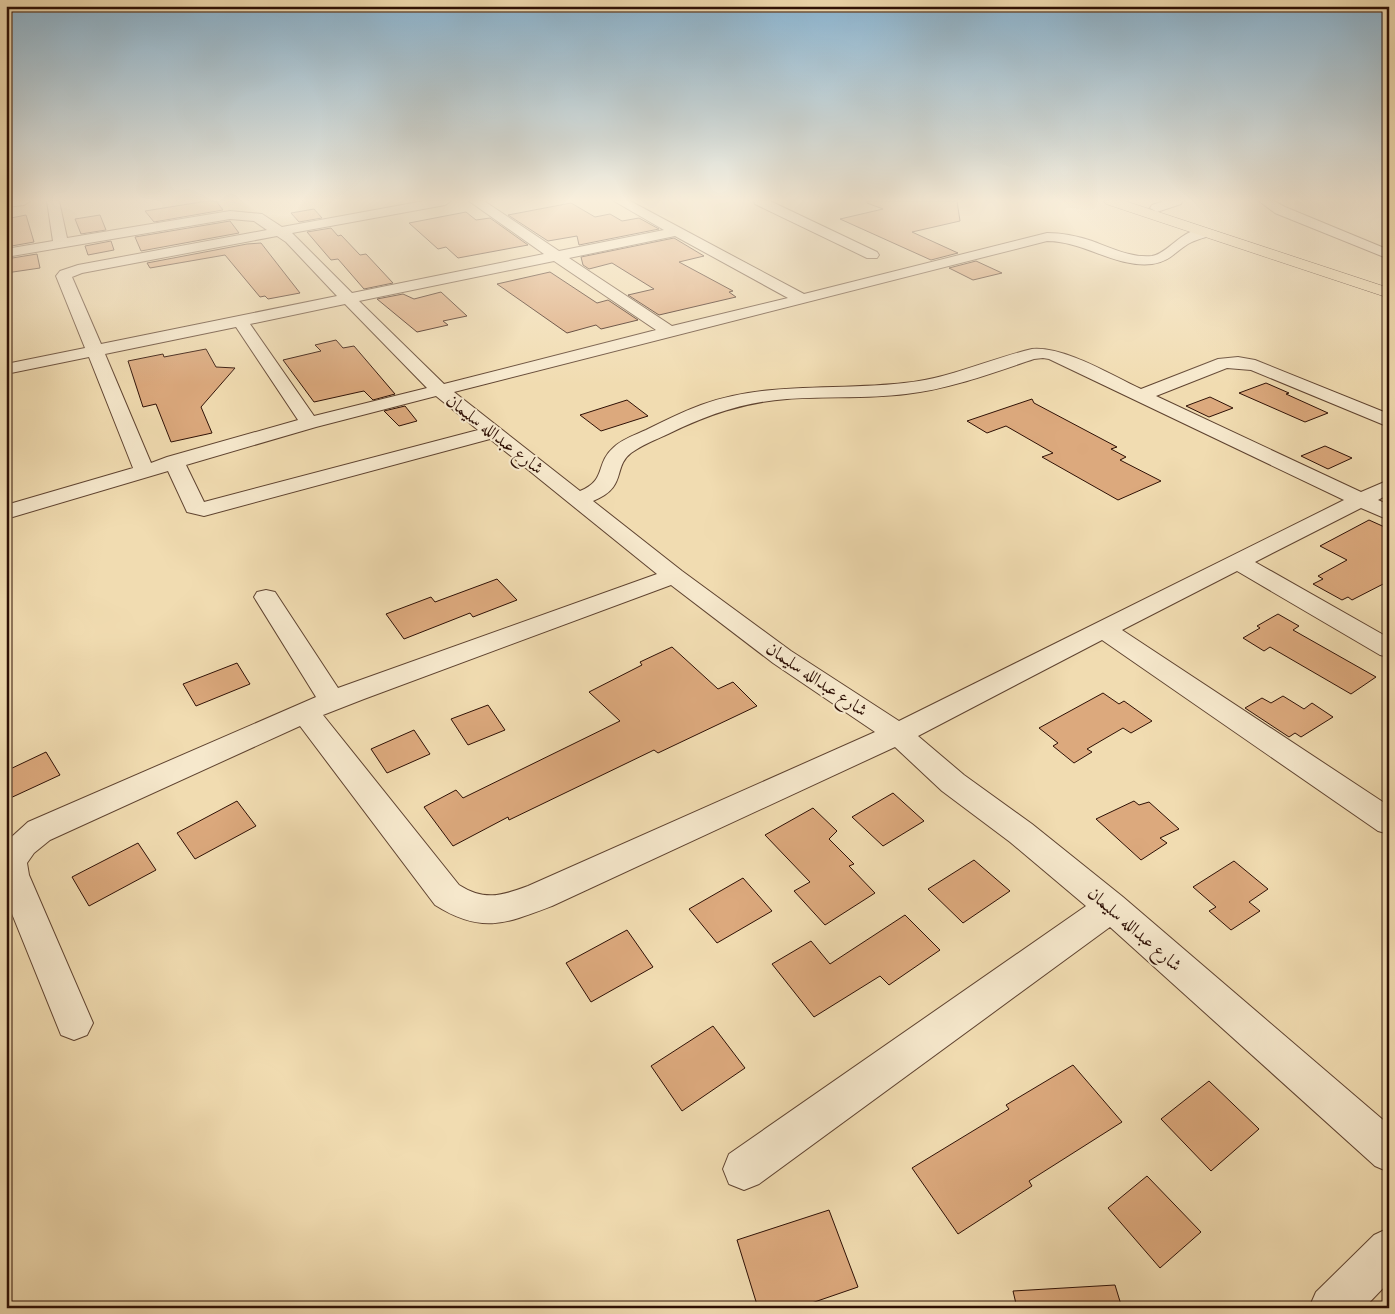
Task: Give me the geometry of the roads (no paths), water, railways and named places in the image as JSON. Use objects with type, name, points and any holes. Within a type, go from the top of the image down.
[{"type":"highway","points":[[1293,262],[1389,294]]},
{"type":"highway","points":[[1323,262],[1389,284]]},
{"type":"street","points":[[116,262],[67,272],[64,276],[144,470]]},
{"type":"street","name":"شارع عبدالله سليمان","points":[[315,262],[392,345],[441,391],[674,576],[782,658],[898,734],[953,783],[1021,833],[1111,907],[1389,1152]]},
{"type":"street","points":[[6,368],[519,262]]},
{"type":"street","points":[[565,262],[671,333]]},
{"type":"street","points":[[732,262],[802,299]]},
{"type":"street","points":[[6,512],[174,461],[309,423],[947,262]]},
{"type":"street","points":[[240,321],[309,423]]},
{"type":"street","points":[[576,499],[598,490],[605,484],[609,478],[614,459],[627,447],[700,412],[751,397],[809,391],[880,390],[918,387],[947,381],[1032,354],[1043,353],[1054,355],[1389,513]]},
{"type":"street","points":[[1139,396],[1224,363],[1238,362],[1255,365],[1389,421]]},
{"type":"street","points":[[174,461],[195,506],[204,509],[494,432]]},
{"type":"street","points":[[266,597],[318,706],[440,887],[462,906],[482,911],[507,909],[540,896],[898,734],[1102,629],[1389,486]]},
{"type":"street","points":[[1238,562],[1389,649]]},
{"type":"street","points":[[74,1023],[13,875],[10,860],[23,844],[38,831],[318,706],[674,576]]},
{"type":"street","points":[[1102,629],[1389,822]]},
{"type":"street","points":[[744,1169],[1111,907]]},
{"type":"street","points":[[1332,1308],[1389,1250]]}]
